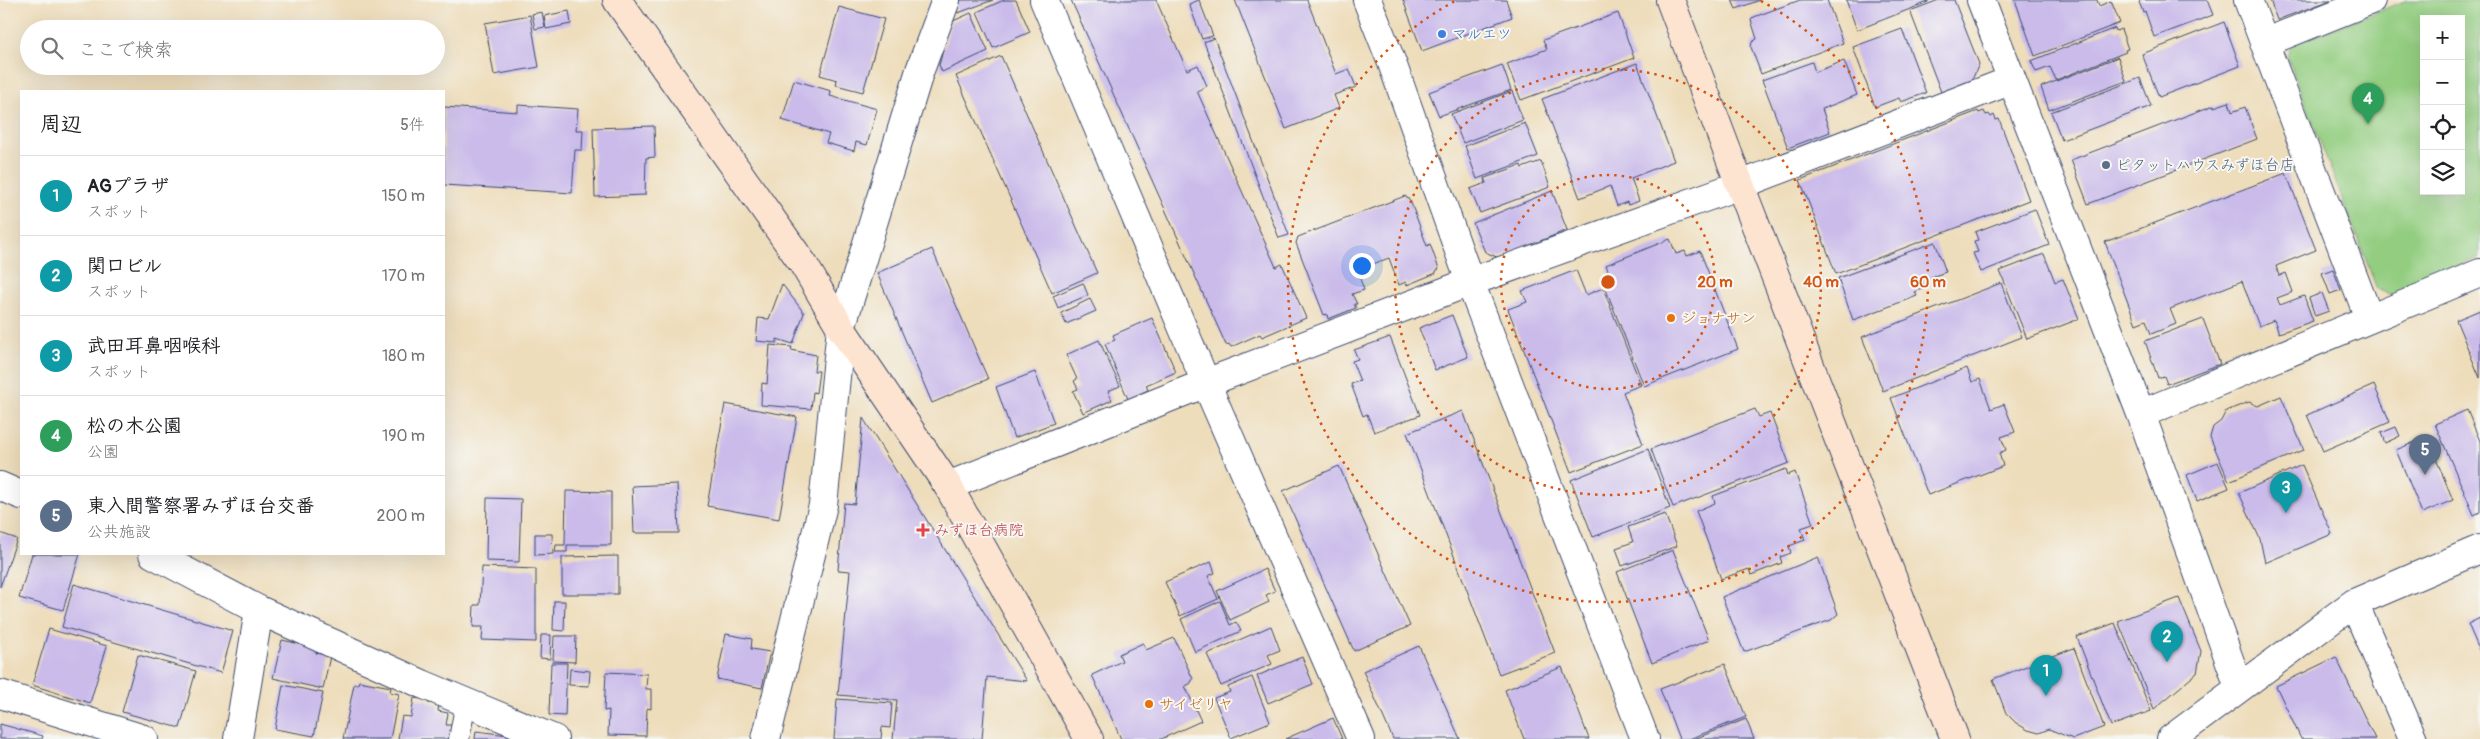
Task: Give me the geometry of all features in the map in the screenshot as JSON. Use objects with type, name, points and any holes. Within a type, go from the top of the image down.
[{"type":"street","points":[[617,0],[804,265],[841,328],[948,486],[1089,739]]},
{"type":"street","points":[[766,739],[824,506],[841,328],[920,70],[946,0]]},
{"type":"street","points":[[1044,0],[1206,383],[1361,739]]},
{"type":"street","points":[[1367,0],[1392,63],[1470,282],[1645,739]]},
{"type":"street","points":[[1670,0],[1955,739]]},
{"type":"street","points":[[1981,0],[2140,414],[2239,687]]},
{"type":"street","points":[[2248,0],[2369,318]]},
{"type":"street","points":[[2264,43],[2370,0]]},
{"type":"street","points":[[948,486],[1206,383],[1470,282],[1740,185],[2012,80]]},
{"type":"street","points":[[2140,414],[2480,273]]},
{"type":"street","points":[[0,486],[20,495]]},
{"type":"street","points":[[2171,739],[2354,603],[2480,549]]},
{"type":"street","points":[[155,555],[258,610],[554,739]]},
{"type":"street","points":[[2354,603],[2413,739]]},
{"type":"street","points":[[238,739],[258,610]]},
{"type":"street","points":[[0,694],[144,739]]},
{"type":"lane","points":[[459,739],[466,702]]},
{"type":"green space","points":[[2407,0],[2480,0],[2480,257],[2393,295],[2377,289],[2287,56],[2292,45]]},
{"type":"building","points":[[953,0],[993,0],[958,13]]},
{"type":"building","points":[[1004,0],[1016,0],[1030,32],[993,48],[977,12]]},
{"type":"building","points":[[1071,0],[1156,0],[1187,70],[1198,65],[1207,86],[1197,91],[1276,267],[1282,264],[1306,318],[1262,337],[1260,334],[1231,347],[1229,344],[1226,345]]},
{"type":"building","points":[[1199,0],[1213,36],[1202,39],[1189,4]]},
{"type":"building","points":[[1235,0],[1307,0],[1336,74],[1349,69],[1356,87],[1334,95],[1339,108],[1286,129]]},
{"type":"building","name":"マルエツ","points":[[1403,0],[1506,0],[1512,17],[1422,51]]},
{"type":"building","points":[[1732,0],[1760,0],[1736,9]]},
{"type":"building","points":[[1800,0],[1827,0],[1843,43],[1761,74],[1751,47],[1752,42],[1757,39],[1751,20],[1754,17]]},
{"type":"building","points":[[1846,0],[1928,0],[1928,2],[1857,30]]},
{"type":"building","points":[[1939,0],[1954,0],[1979,64],[1972,80],[1941,92],[1910,11]]},
{"type":"building","points":[[2015,0],[2097,0],[2099,6],[2111,1],[2120,23],[2035,56]]},
{"type":"building","points":[[2141,0],[2207,0],[2213,15],[2154,37],[2145,11],[2143,12],[2139,2]]},
{"type":"building","points":[[2270,0],[2331,0],[2277,20]]},
{"type":"building","points":[[839,7],[884,19],[863,92],[836,85],[837,80],[820,75]]},
{"type":"building","points":[[569,11],[571,24],[546,29],[544,16]]},
{"type":"building","points":[[542,12],[545,27],[535,29],[532,14]]},
{"type":"building","points":[[971,13],[988,51],[942,72],[939,65],[951,22]]},
{"type":"building","points":[[1618,13],[1634,58],[1521,100],[1507,64],[1547,49],[1543,40]]},
{"type":"building","points":[[530,15],[539,67],[494,75],[485,23]]},
{"type":"building","points":[[2224,22],[2240,66],[2159,97],[2142,54]]},
{"type":"building","points":[[2115,28],[2116,31],[2121,29],[2128,49],[2125,50],[2126,52],[2056,80],[2050,67],[2036,72],[2031,61]]},
{"type":"building","points":[[1902,29],[1926,93],[1901,102],[1899,98],[1875,107],[1853,47]]},
{"type":"building","points":[[1214,38],[1289,235],[1279,238],[1204,42]]},
{"type":"building","points":[[1001,56],[1097,273],[1052,293],[956,76]]},
{"type":"building","points":[[2118,57],[2126,81],[2049,110],[2041,87]]},
{"type":"building","points":[[1844,61],[1857,95],[1822,109],[1830,132],[1788,148],[1762,80],[1812,62],[1815,72]]},
{"type":"building","points":[[1637,63],[1674,161],[1631,178],[1639,201],[1628,205],[1627,202],[1617,206],[1610,186],[1580,198],[1542,99]]},
{"type":"building","points":[[1502,65],[1511,90],[1439,116],[1429,92]]},
{"type":"building","points":[[2140,78],[2151,106],[2062,140],[2051,112]]},
{"type":"building","points":[[794,80],[831,91],[830,96],[877,109],[867,145],[856,142],[854,151],[826,143],[829,134],[782,120]]},
{"type":"building","points":[[1512,91],[1523,120],[1463,143],[1451,114]]},
{"type":"building","points":[[2229,102],[2232,112],[2245,107],[2257,139],[2088,204],[2071,160],[2214,105],[2214,107]]},
{"type":"building","points":[[518,105],[578,109],[576,130],[583,130],[582,150],[575,150],[572,193],[445,185],[445,107],[518,112]]},
{"type":"building","points":[[1978,111],[1979,113],[1984,111],[1986,115],[1989,114],[1991,117],[1994,115],[1996,120],[1999,119],[2029,200],[1836,274],[1800,180]]},
{"type":"building","points":[[1525,123],[1538,156],[1477,179],[1465,146]]},
{"type":"building","points":[[654,126],[655,157],[646,158],[645,195],[595,197],[593,128]]},
{"type":"building","points":[[1541,161],[1550,187],[1480,213],[1470,189],[1486,183],[1485,178],[1521,165],[1522,168]]},
{"type":"building","points":[[2286,173],[2316,250],[2276,266],[2279,276],[2286,273],[2293,292],[2277,298],[2280,305],[2304,296],[2313,321],[2279,333],[2274,320],[2259,326],[2242,281],[2170,309],[2176,324],[2151,334],[2146,320],[2136,324],[2105,242]]},
{"type":"building","points":[[1552,191],[1567,230],[1499,258],[1485,252],[1473,223]]},
{"type":"building","points":[[1405,196],[1410,200],[1427,246],[1430,244],[1439,269],[1436,273],[1407,285],[1406,282],[1399,285],[1389,258],[1357,270],[1364,290],[1352,294],[1357,304],[1354,304],[1356,308],[1328,319],[1327,314],[1324,315],[1296,243],[1298,237]]},
{"type":"building","points":[[2035,209],[2049,245],[1981,272],[1973,253],[1978,252],[1974,241],[1978,240],[1975,232]]},
{"type":"building","name":"ジョナサン","points":[[1670,239],[1676,254],[1685,251],[1687,256],[1700,251],[1738,349],[1644,386],[1605,287],[1613,284],[1606,265]]},
{"type":"building","points":[[1935,242],[1946,272],[1922,280],[1925,288],[1915,292],[1917,296],[1853,320],[1838,278]]},
{"type":"building","points":[[932,249],[988,379],[932,403],[877,273]]},
{"type":"building","points":[[2044,254],[2055,282],[2063,279],[2079,319],[2027,339],[2000,271]]},
{"type":"building","points":[[2333,269],[2341,290],[2330,294],[2322,273]]},
{"type":"building","points":[[1576,270],[1586,295],[1603,288],[1641,385],[1623,392],[1643,444],[1571,472],[1508,309],[1527,302],[1522,291]]},
{"type":"building","points":[[1083,283],[1088,295],[1058,308],[1053,296]]},
{"type":"building","points":[[2001,283],[2022,337],[1883,391],[1862,337]]},
{"type":"building","points":[[782,284],[804,313],[793,344],[777,339],[777,343],[756,341],[758,318],[769,319]]},
{"type":"building","points":[[2322,293],[2329,311],[2315,316],[2309,298]]},
{"type":"building","points":[[1090,299],[1096,311],[1066,324],[1061,313]]},
{"type":"building","points":[[2480,310],[2480,378],[2456,320]]},
{"type":"building","points":[[1452,315],[1468,357],[1435,370],[1419,328]]},
{"type":"building","points":[[1152,318],[1176,372],[1146,385],[1148,390],[1128,399],[1105,344],[1115,340],[1113,335]]},
{"type":"building","points":[[2203,319],[2220,364],[2167,384],[2164,376],[2158,378],[2145,341]]},
{"type":"building","points":[[1390,337],[1420,415],[1374,432],[1367,414],[1363,416],[1351,384],[1360,381],[1352,361],[1358,359],[1354,350]]},
{"type":"building","points":[[1099,340],[1120,386],[1108,391],[1112,400],[1083,413],[1073,391],[1078,389],[1074,381],[1077,379],[1066,355]]},
{"type":"building","points":[[770,345],[792,347],[791,350],[816,355],[814,371],[819,371],[816,393],[813,392],[811,409],[761,405],[762,383],[767,384]]},
{"type":"building","points":[[1967,368],[1972,382],[1980,379],[1991,409],[2004,404],[2015,432],[2001,437],[2006,450],[1999,453],[2003,466],[1928,495],[1891,398]]},
{"type":"building","points":[[1035,372],[1054,423],[1014,438],[996,387]]},
{"type":"building","points":[[2374,385],[2390,422],[2323,451],[2307,415]]},
{"type":"building","points":[[2281,396],[2304,450],[2229,481],[2210,437],[2213,427],[2221,421],[2226,411],[2249,402],[2258,406]]},
{"type":"building","points":[[725,404],[797,417],[779,519],[707,506]]},
{"type":"building","points":[[1755,409],[1759,417],[1770,413],[1789,463],[1673,507],[1651,449]]},
{"type":"building","points":[[2467,410],[2480,441],[2480,512],[2474,515],[2435,424]]},
{"type":"building","points":[[1463,411],[1555,653],[1499,674],[1407,433]]},
{"type":"building","points":[[863,418],[1027,681],[987,677],[982,739],[893,739],[897,700],[838,695],[850,571],[838,570],[844,503],[855,504]]},
{"type":"building","points":[[2396,427],[2400,436],[2385,443],[2381,433]]},
{"type":"building","points":[[2427,437],[2453,500],[2422,513],[2396,450]]},
{"type":"building","points":[[1648,449],[1670,508],[1593,537],[1571,480]]},
{"type":"building","points":[[2218,462],[2229,488],[2197,501],[2187,475]]},
{"type":"building","points":[[2302,465],[2332,534],[2265,563],[2260,539],[2239,493]]},
{"type":"building","points":[[1339,466],[1410,626],[1354,651],[1283,491]]},
{"type":"building","points":[[1786,469],[1788,475],[1795,472],[1813,524],[1801,528],[1805,540],[1789,546],[1791,553],[1780,557],[1782,563],[1751,575],[1749,569],[1721,579],[1696,511],[1715,503],[1713,496]]},
{"type":"building","points":[[677,484],[679,533],[634,533],[632,486]]},
{"type":"building","points":[[566,491],[611,492],[611,545],[567,545],[567,552],[555,552],[556,545],[565,545]]},
{"type":"building","points":[[487,498],[521,499],[519,562],[486,561]]},
{"type":"building","points":[[1665,514],[1677,546],[1622,566],[1616,548],[1633,542],[1628,527]]},
{"type":"building","points":[[0,533],[17,539],[0,587]]},
{"type":"building","points":[[535,534],[552,534],[553,554],[535,555]]},
{"type":"building","points":[[1673,550],[1709,640],[1652,663],[1617,572]]},
{"type":"building","points":[[32,555],[80,555],[63,610],[19,598]]},
{"type":"building","points":[[618,556],[618,594],[562,594],[562,557]]},
{"type":"building","points":[[1818,557],[1838,614],[1831,620],[1744,652],[1722,597]]},
{"type":"building","points":[[1211,562],[1215,573],[1208,576],[1218,599],[1180,616],[1165,582]]},
{"type":"building","points":[[482,567],[536,569],[536,642],[482,640],[483,627],[473,627],[474,605],[480,605]]},
{"type":"building","points":[[1265,569],[1275,591],[1266,595],[1269,602],[1230,620],[1217,591]]},
{"type":"building","points":[[74,584],[233,631],[221,673],[62,627]]},
{"type":"building","points":[[2179,598],[2201,651],[2197,673],[2154,709],[2118,621]]},
{"type":"building","points":[[554,601],[565,601],[564,631],[553,630]]},
{"type":"building","points":[[1220,601],[1230,625],[1236,622],[1241,631],[1195,652],[1181,619]]},
{"type":"building","points":[[2480,618],[2480,652],[2468,624]]},
{"type":"building","points":[[2115,623],[2151,711],[2111,726],[2077,637]]},
{"type":"building","points":[[1271,626],[1280,650],[1268,655],[1272,664],[1221,686],[1207,654]]},
{"type":"building","points":[[49,629],[107,646],[90,703],[32,685]]},
{"type":"building","points":[[726,634],[752,639],[751,649],[770,652],[762,688],[717,679]]},
{"type":"building","points":[[541,635],[551,635],[550,659],[540,658]]},
{"type":"building","points":[[554,636],[576,636],[575,662],[553,661]]},
{"type":"building","name":"サイゼリヤ","points":[[1174,638],[1193,679],[1190,684],[1185,686],[1201,721],[1161,739],[1121,739],[1092,675],[1122,661],[1119,654],[1143,643],[1146,650]]},
{"type":"building","points":[[282,640],[317,648],[316,653],[330,656],[323,689],[273,678]]},
{"type":"building","points":[[1419,646],[1460,739],[1393,739],[1363,671]]},
{"type":"building","points":[[2074,648],[2104,727],[2073,739],[2049,729],[2039,733],[2028,730],[2016,723],[2006,713],[1993,679]]},
{"type":"building","points":[[138,655],[196,671],[180,728],[122,712]]},
{"type":"building","points":[[1302,657],[1313,684],[1268,703],[1257,676]]},
{"type":"building","points":[[2336,657],[2375,739],[2301,739],[2276,686]]},
{"type":"building","points":[[551,663],[567,663],[565,716],[549,715]]},
{"type":"building","points":[[1725,664],[1746,717],[1689,739],[1679,739],[1660,689]]},
{"type":"building","points":[[1562,667],[1589,739],[1524,739],[1505,690]]},
{"type":"building","points":[[570,669],[590,671],[589,686],[569,685]]},
{"type":"building","points":[[606,672],[647,674],[646,689],[651,689],[651,709],[647,708],[646,736],[608,735],[609,710],[604,711]]},
{"type":"building","points":[[1252,677],[1270,722],[1231,738],[1214,698],[1230,692],[1228,687]]},
{"type":"building","points":[[359,681],[391,687],[390,692],[399,694],[390,739],[343,739],[354,684],[358,684]]},
{"type":"building","points":[[283,685],[323,693],[314,736],[275,729]]},
{"type":"building","points":[[414,698],[429,700],[428,703],[439,704],[438,711],[448,713],[446,725],[451,725],[449,739],[398,739],[402,716],[411,717]]},
{"type":"building","points":[[837,699],[892,703],[890,728],[882,727],[881,739],[834,739]]},
{"type":"building","points":[[1333,718],[1342,739],[1285,739]]},
{"type":"building","points":[[1746,719],[1754,739],[1694,739]]},
{"type":"building","points":[[0,724],[43,736],[42,739],[0,739]]},
{"type":"building","points":[[476,731],[508,735],[508,739],[475,739]]},
{"type":"place","name":"マルエツ","points":[[1442,34]]},
{"type":"place","name":"松の木公園","points":[[2368,124]]},
{"type":"place","name":"ピタットハウスみずほ台店","points":[[2106,165]]},
{"type":"place","name":"ジョナサン","points":[[1671,318]]},
{"type":"place","name":"東入間警察署みずほ台交番","points":[[2425,475]]},
{"type":"place","name":"武田耳鼻咽喉科","points":[[2286,513]]},
{"type":"place","name":"みずほ台病院","points":[[923,530]]},
{"type":"place","name":"関口ビル","points":[[2167,662]]},
{"type":"place","name":"AGプラザ","points":[[2046,696]]},
{"type":"place","name":"サイゼリヤ","points":[[1149,704]]}]
